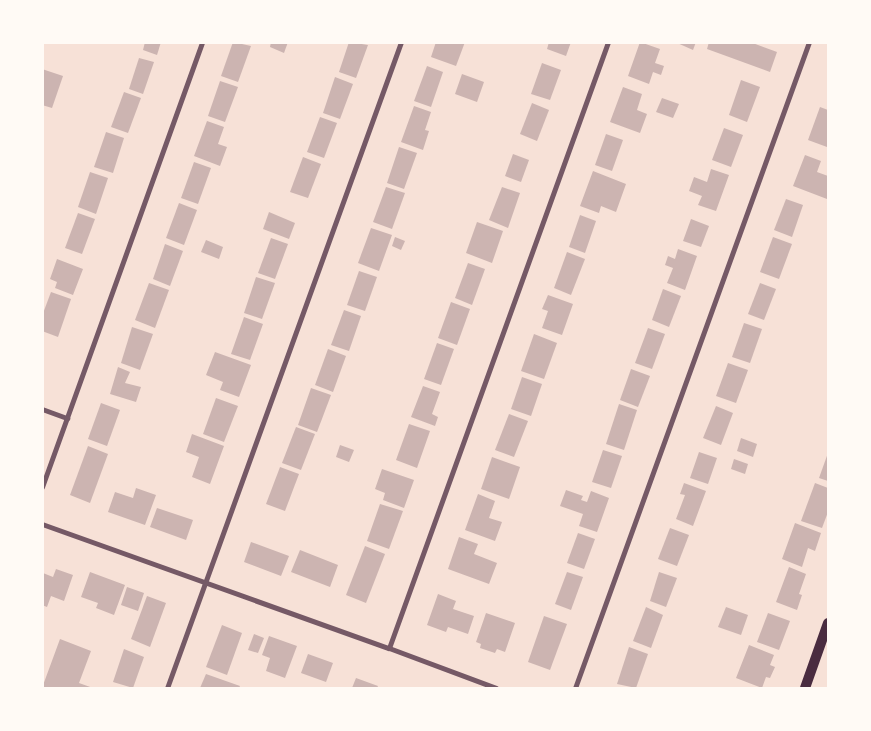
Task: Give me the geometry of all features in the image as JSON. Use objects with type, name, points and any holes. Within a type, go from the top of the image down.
[{"type":"main road","points":[[805,688],[828,623]]},
{"type":"street","points":[[42,487],[202,42]]},
{"type":"street","points":[[167,688],[400,42]]},
{"type":"street","points":[[389,648],[608,42]]},
{"type":"street","points":[[575,688],[809,42]]},
{"type":"street","points":[[42,409],[67,418]]},
{"type":"street","points":[[42,524],[496,688]]},
{"type":"building","points":[[145,42],[161,42],[157,55],[143,50]]},
{"type":"building","points":[[233,42],[251,46],[238,82],[221,76]]},
{"type":"building","points":[[271,42],[288,42],[284,53],[270,47]]},
{"type":"building","points":[[349,42],[368,45],[356,78],[339,72]]},
{"type":"building","points":[[436,42],[465,42],[456,66],[431,57]]},
{"type":"building","points":[[549,42],[571,42],[566,56],[547,49]]},
{"type":"building","points":[[640,42],[660,49],[655,63],[664,66],[661,75],[653,72],[649,84],[628,76]]},
{"type":"building","points":[[675,42],[696,42],[693,50]]},
{"type":"building","points":[[709,42],[750,42],[777,52],[770,72],[707,49]]},
{"type":"building","points":[[139,58],[154,62],[143,94],[129,89]]},
{"type":"building","points":[[542,63],[561,70],[550,100],[531,94]]},
{"type":"building","points":[[427,66],[443,72],[431,107],[414,101]]},
{"type":"building","points":[[42,69],[63,76],[52,108],[42,105]]},
{"type":"building","points":[[462,74],[484,82],[477,102],[455,94]]},
{"type":"building","points":[[335,77],[353,84],[340,119],[323,113]]},
{"type":"building","points":[[741,80],[760,87],[747,122],[729,115]]},
{"type":"building","points":[[220,81],[238,87],[225,122],[208,116]]},
{"type":"building","points":[[623,87],[642,94],[637,110],[647,114],[640,133],[610,122]]},
{"type":"building","points":[[124,92],[141,98],[128,133],[111,127]]},
{"type":"building","points":[[662,98],[679,104],[673,118],[656,112]]},
{"type":"building","points":[[532,103],[549,110],[537,141],[520,134]]},
{"type":"building","points":[[414,106],[431,112],[425,130],[429,131],[423,150],[401,142]]},
{"type":"building","points":[[820,107],[828,110],[827,147],[808,140]]},
{"type":"building","points":[[320,117],[337,123],[324,158],[307,152]]},
{"type":"building","points":[[207,121],[224,127],[218,144],[227,147],[220,166],[194,156]]},
{"type":"building","points":[[724,128],[743,135],[731,167],[712,160]]},
{"type":"building","points":[[106,132],[124,138],[113,173],[94,167]]},
{"type":"building","points":[[606,134],[623,140],[612,171],[595,165]]},
{"type":"building","points":[[399,147],[417,153],[404,189],[387,183]]},
{"type":"building","points":[[513,154],[529,160],[521,182],[505,176]]},
{"type":"building","points":[[805,155],[821,161],[817,172],[828,176],[827,199],[793,186]]},
{"type":"building","points":[[303,157],[321,164],[308,198],[290,192]]},
{"type":"building","points":[[194,162],[211,168],[198,204],[181,198]]},
{"type":"building","points":[[711,169],[729,175],[716,211],[698,205],[702,196],[689,191],[694,177],[707,182]]},
{"type":"building","points":[[593,171],[626,184],[616,212],[601,206],[599,213],[580,206]]},
{"type":"building","points":[[90,172],[108,178],[96,214],[78,207]]},
{"type":"building","points":[[386,187],[405,193],[392,229],[373,222]]},
{"type":"building","points":[[502,187],[520,193],[508,228],[489,220]]},
{"type":"building","points":[[786,199],[803,205],[792,237],[774,230]]},
{"type":"building","points":[[179,203],[197,210],[184,245],[166,238]]},
{"type":"building","points":[[269,212],[295,223],[289,239],[263,229]]},
{"type":"building","points":[[78,213],[95,219],[82,254],[65,248]]},
{"type":"building","points":[[580,215],[596,221],[585,253],[569,247]]},
{"type":"building","points":[[691,219],[709,226],[701,247],[683,241]]},
{"type":"building","points":[[477,222],[503,231],[492,263],[466,253]]},
{"type":"building","points":[[371,228],[392,235],[379,271],[358,263]]},
{"type":"building","points":[[395,237],[405,241],[401,250],[392,246]]},
{"type":"building","points":[[773,237],[792,244],[779,279],[760,272]]},
{"type":"building","points":[[271,238],[288,244],[275,279],[258,273]]},
{"type":"building","points":[[206,240],[223,247],[219,259],[201,252]]},
{"type":"building","points":[[165,244],[183,251],[170,286],[153,279]]},
{"type":"building","points":[[678,249],[697,256],[685,290],[667,283],[673,268],[665,265],[668,256],[675,259]]},
{"type":"building","points":[[567,252],[585,259],[571,295],[554,288]]},
{"type":"building","points":[[57,259],[83,269],[73,295],[55,288],[57,282],[50,279]]},
{"type":"building","points":[[468,263],[485,269],[472,305],[455,298]]},
{"type":"building","points":[[359,271],[377,277],[365,311],[347,305]]},
{"type":"building","points":[[256,277],[275,283],[262,319],[244,313]]},
{"type":"building","points":[[149,283],[169,290],[155,328],[135,320]]},
{"type":"building","points":[[760,283],[776,289],[764,320],[748,314]]},
{"type":"building","points":[[663,289],[681,296],[669,327],[652,320]]},
{"type":"building","points":[[51,292],[71,299],[58,337],[42,331],[42,316]]},
{"type":"building","points":[[548,295],[573,304],[562,335],[542,328],[548,311],[542,309]]},
{"type":"building","points":[[451,302],[470,309],[457,345],[438,338]]},
{"type":"building","points":[[344,310],[361,316],[349,351],[331,345]]},
{"type":"building","points":[[244,317],[263,324],[250,360],[231,354]]},
{"type":"building","points":[[744,323],[762,329],[750,363],[732,357]]},
{"type":"building","points":[[132,327],[153,334],[140,370],[121,363]]},
{"type":"building","points":[[648,328],[665,334],[652,369],[635,363]]},
{"type":"building","points":[[534,334],[557,343],[544,379],[521,371]]},
{"type":"building","points":[[437,343],[454,349],[441,385],[424,379]]},
{"type":"building","points":[[328,349],[346,356],[333,392],[315,385]]},
{"type":"building","points":[[215,352],[251,365],[239,397],[220,390],[223,382],[206,375]]},
{"type":"building","points":[[728,363],[748,370],[736,403],[716,396]]},
{"type":"building","points":[[118,367],[130,372],[125,383],[141,387],[136,402],[110,394]]},
{"type":"building","points":[[631,369],[650,376],[638,407],[620,400]]},
{"type":"building","points":[[522,377],[542,384],[531,416],[511,409]]},
{"type":"building","points":[[423,386],[440,392],[432,414],[438,417],[435,426],[411,417]]},
{"type":"building","points":[[311,388],[331,395],[317,432],[298,425]]},
{"type":"building","points":[[216,398],[238,406],[224,442],[203,434]]},
{"type":"building","points":[[101,403],[120,410],[107,446],[88,439]]},
{"type":"building","points":[[619,404],[637,410],[624,450],[606,444]]},
{"type":"building","points":[[716,406],[733,413],[721,445],[703,438]]},
{"type":"building","points":[[509,414],[528,421],[514,457],[495,450]]},
{"type":"building","points":[[409,424],[430,431],[417,468],[396,460]]},
{"type":"building","points":[[296,427],[315,434],[301,470],[282,463]]},
{"type":"building","points":[[192,434],[224,446],[210,484],[192,477],[199,457],[186,452]]},
{"type":"building","points":[[741,438],[757,444],[753,457],[737,451]]},
{"type":"building","points":[[340,445],[354,450],[349,462],[336,457]]},
{"type":"building","points":[[88,446],[108,454],[90,503],[70,495]]},
{"type":"building","points":[[603,450],[622,456],[611,488],[592,482]]},
{"type":"building","points":[[699,452],[717,458],[708,484],[690,478]]},
{"type":"building","points":[[828,453],[828,481],[819,478]]},
{"type":"building","points":[[492,457],[520,467],[509,499],[481,489]]},
{"type":"building","points":[[734,459],[748,464],[745,474],[731,469]]},
{"type":"building","points":[[280,467],[299,474],[285,511],[266,504]]},
{"type":"building","points":[[382,469],[414,480],[404,508],[383,500],[385,493],[375,489]]},
{"type":"building","points":[[684,483],[706,491],[693,526],[676,519],[685,495],[680,494]]},
{"type":"building","points":[[815,483],[828,488],[828,512],[822,528],[801,521]]},
{"type":"building","points":[[136,488],[156,495],[145,525],[108,512],[115,492],[133,498]]},
{"type":"building","points":[[566,490],[583,496],[581,500],[587,502],[591,491],[609,498],[597,532],[579,526],[583,514],[560,506]]},
{"type":"building","points":[[478,494],[495,501],[489,518],[502,522],[495,541],[465,530]]},
{"type":"building","points":[[380,504],[403,511],[389,549],[367,541]]},
{"type":"building","points":[[157,508],[193,520],[186,540],[150,527]]},
{"type":"building","points":[[795,523],[821,533],[815,551],[808,548],[802,567],[782,559]]},
{"type":"building","points":[[670,528],[689,535],[677,566],[658,559]]},
{"type":"building","points":[[578,533],[595,539],[584,569],[567,563]]},
{"type":"building","points":[[459,537],[478,544],[474,554],[497,563],[489,584],[448,569]]},
{"type":"building","points":[[251,542],[289,556],[281,576],[244,562]]},
{"type":"building","points":[[365,546],[385,554],[366,603],[346,595]]},
{"type":"building","points":[[300,550],[338,565],[330,587],[291,572]]},
{"type":"building","points":[[789,567],[806,574],[799,594],[802,595],[797,610],[776,602]]},
{"type":"building","points":[[56,569],[73,575],[64,601],[51,596],[47,607],[42,605],[42,576],[43,573],[53,577]]},
{"type":"building","points":[[90,572],[125,585],[114,615],[96,608],[98,603],[81,597]]},
{"type":"building","points":[[567,572],[583,577],[571,610],[555,604]]},
{"type":"building","points":[[659,572],[677,578],[666,607],[650,601]]},
{"type":"building","points":[[127,587],[144,593],[138,611],[121,605]]},
{"type":"building","points":[[438,594],[456,601],[453,609],[474,616],[468,634],[448,627],[446,632],[427,625]]},
{"type":"building","points":[[147,596],[166,603],[150,647],[131,639]]},
{"type":"building","points":[[646,607],[663,615],[651,648],[633,641]]},
{"type":"building","points":[[726,607],[748,615],[741,635],[718,627]]},
{"type":"building","points":[[486,613],[515,623],[505,652],[497,649],[495,653],[480,648],[481,644],[476,642]]},
{"type":"building","points":[[768,613],[790,621],[779,650],[757,642]]},
{"type":"building","points":[[544,616],[567,624],[550,670],[528,662]]},
{"type":"building","points":[[222,625],[242,633],[227,675],[206,667]]},
{"type":"building","points":[[254,634],[264,638],[258,653],[248,650]]},
{"type":"building","points":[[269,636],[297,646],[285,678],[266,671],[270,658],[262,655]]},
{"type":"building","points":[[60,639],[91,651],[79,683],[93,688],[42,688]]},
{"type":"building","points":[[749,645],[774,655],[770,665],[775,667],[770,678],[766,677],[762,688],[736,678]]},
{"type":"building","points":[[629,647],[648,654],[636,688],[617,684]]},
{"type":"building","points":[[124,649],[144,657],[133,688],[113,682]]},
{"type":"building","points":[[308,654],[333,663],[326,682],[301,673]]},
{"type":"building","points":[[206,674],[240,686],[239,688],[200,688]]},
{"type":"building","points":[[356,678],[378,686],[377,688],[352,688]]}]
